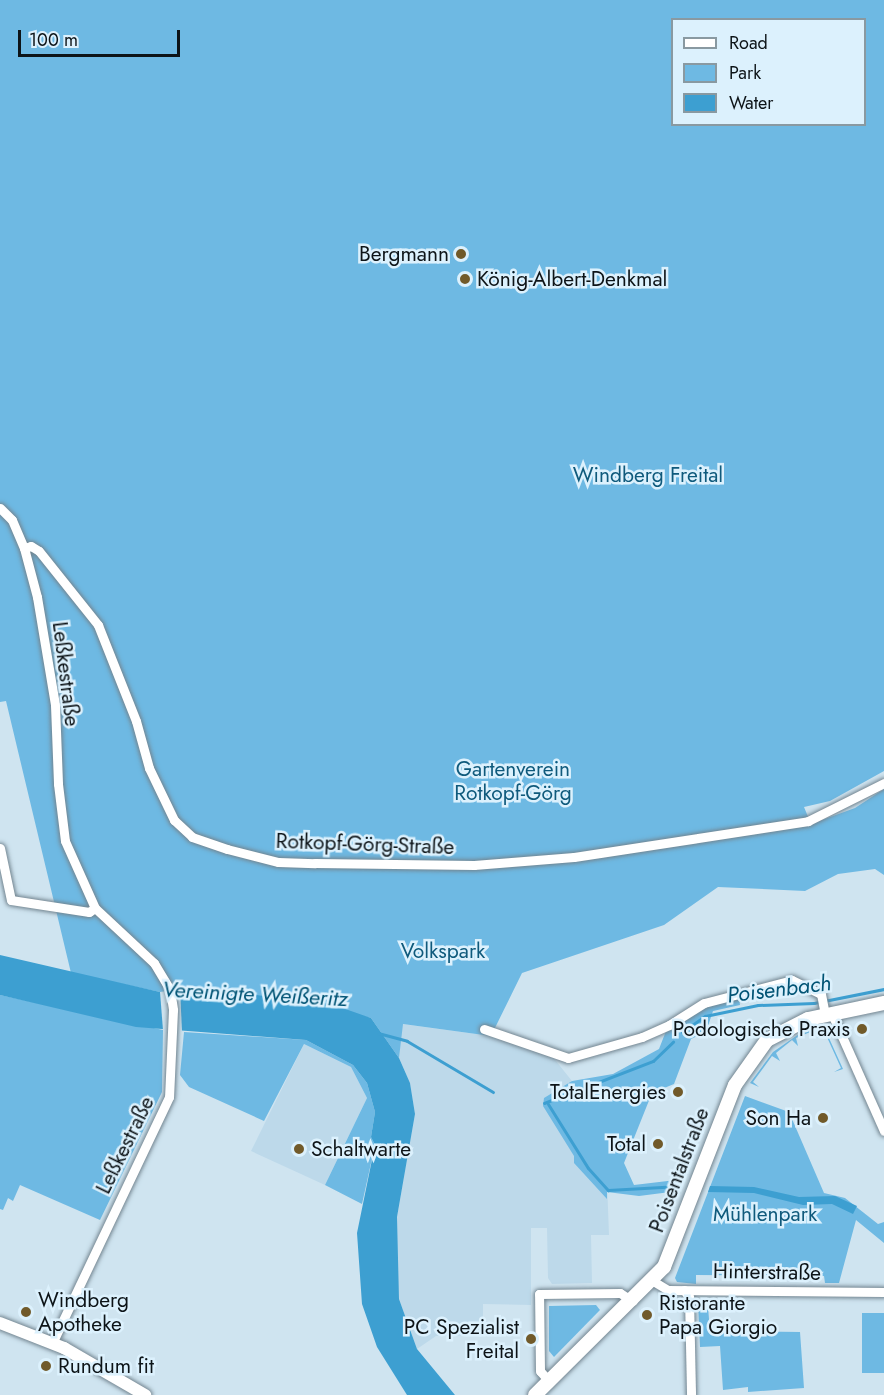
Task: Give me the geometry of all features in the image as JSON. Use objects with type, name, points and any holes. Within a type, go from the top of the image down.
[{"type":"main road","name":"Poisentalstraße","points":[[535,1395],[653,1281],[669,1254],[724,1111],[747,1065],[780,1031],[826,1008],[884,1004]]},
{"type":"street","points":[[0,508],[12,520],[24,548]]},
{"type":"street","name":"Rotkopf-Görg-Straße","points":[[24,548],[31,546],[39,551],[98,625],[136,721],[149,768],[174,820],[192,837],[227,849],[278,862],[315,863],[474,865],[574,857],[808,821],[884,783]]},
{"type":"street","name":"Leßkestraße","points":[[24,548],[35,588],[55,705],[58,784],[65,841],[95,908],[154,963],[170,990],[173,1031],[169,1097],[52,1343]]},
{"type":"street","points":[[0,848],[11,900]]},
{"type":"street","points":[[0,904],[11,900],[89,912],[95,908]]},
{"type":"street","points":[[484,1029],[568,1058],[642,1037],[669,1025],[704,1003],[792,980],[811,987],[826,1008],[884,1131]]},
{"type":"street","name":"Hinterstraße","points":[[653,1281],[668,1290],[884,1292]]},
{"type":"street","points":[[684,1290],[689,1298],[691,1395]]},
{"type":"street","points":[[549,1381],[540,1371],[539,1294],[620,1293],[633,1301]]},
{"type":"street","points":[[0,1323],[52,1343],[145,1395]]},
{"type":"street","points":[[0,1330],[18,1330]]},
{"type":"shaded area","points":[[402,1024],[491,1036],[552,1056],[572,1081],[564,1089],[607,1182],[609,1235],[591,1235],[592,1283],[552,1284],[548,1278],[547,1228],[531,1228],[531,1305],[483,1304],[483,1335],[436,1336],[417,1349],[399,1299],[396,1267],[397,1217],[415,1114],[410,1083],[399,1058]]},
{"type":"shaded area","points":[[304,1044],[351,1067],[367,1098],[325,1185],[251,1151]]},
{"type":"green space","name":"Windberg Freital","points":[[0,0],[884,0],[884,771],[830,801],[804,807],[811,824],[855,808],[884,789],[884,875],[875,869],[838,874],[805,891],[718,887],[664,925],[522,973],[491,1036],[403,1024],[399,1058],[371,1018],[283,997],[180,989],[160,992],[71,973],[6,701],[0,702]]},
{"type":"green space","points":[[0,995],[163,1030],[162,1092],[100,1220],[20,1185],[13,1201],[8,1198],[3,1210],[0,1209]]},
{"type":"green space","points":[[739,998],[740,1005],[713,1011],[706,1032],[691,1039],[674,1084],[652,1093],[624,1163],[634,1185],[682,1181],[678,1191],[639,1196],[607,1192],[607,1199],[574,1163],[574,1156],[543,1106],[544,1098],[572,1081],[613,1074],[659,1049],[666,1031],[705,1004]]},
{"type":"green space","points":[[824,1027],[843,1069],[834,1072],[841,1068],[826,1035],[818,1038],[815,1030],[796,1038],[798,1046],[792,1040],[776,1053],[780,1061],[772,1056],[753,1082],[759,1087],[750,1083],[773,1052],[799,1034]]},
{"type":"green space","points":[[184,1032],[306,1040],[353,1065],[367,1083],[375,1112],[371,1137],[375,1145],[362,1204],[325,1185],[367,1098],[351,1067],[304,1044],[264,1121],[189,1087],[180,1075]]},
{"type":"green space","name":"Mühlenpark","points":[[745,1096],[789,1112],[824,1193],[845,1198],[878,1224],[884,1222],[884,1243],[856,1220],[839,1283],[825,1283],[824,1276],[696,1275],[696,1284],[677,1282],[675,1278]]},
{"type":"green space","points":[[703,1300],[708,1307],[710,1331],[800,1332],[804,1388],[748,1392],[748,1387],[723,1390],[720,1346],[700,1347],[698,1302]]},
{"type":"green space","points":[[596,1305],[600,1310],[554,1357],[549,1351],[549,1306]]},
{"type":"green space","points":[[862,1313],[884,1313],[884,1373],[862,1373]]},
{"type":"water","points":[[0,955],[160,992],[180,989],[283,997],[331,1004],[371,1018],[399,1058],[410,1083],[415,1114],[397,1217],[399,1299],[417,1349],[455,1395],[407,1395],[377,1347],[362,1304],[357,1233],[375,1145],[371,1137],[375,1112],[367,1083],[353,1065],[306,1040],[136,1027],[0,995]]},
{"type":"water","points":[[710,1186],[754,1187],[799,1197],[835,1196],[857,1206],[853,1214],[832,1204],[803,1205],[754,1193],[708,1192]]},
{"type":"pier","points":[[180,989],[182,1032],[163,1030],[160,992]]},
{"type":"waterway","name":"Poisenbach","points":[[682,1032],[705,1016],[758,1005],[814,1003],[884,989]]},
{"type":"waterway","name":"Poisenbach","points":[[378,1033],[407,1041],[493,1092]]},
{"type":"waterway","name":"Poisenbach","points":[[544,1103],[653,1061],[673,1042]]},
{"type":"waterway","points":[[548,1104],[588,1168],[608,1190],[680,1186]]},
{"type":"place","name":"Bergmann","points":[[461,254]]},
{"type":"place","name":"König-Albert-Denkmal","points":[[465,279]]},
{"type":"place","name":"Podologische Praxis","points":[[862,1029]]},
{"type":"place","name":"TotalEnergies","points":[[678,1092]]},
{"type":"place","name":"Son Ha","points":[[823,1118]]},
{"type":"place","name":"Total","points":[[658,1144]]},
{"type":"place","name":"Schaltwarte","points":[[299,1149]]},
{"type":"place","name":"Windberg Apotheke","points":[[26,1312]]},
{"type":"place","name":"Ristorante Papa Giorgio","points":[[647,1315]]},
{"type":"place","name":"PC Spezialist Freital","points":[[531,1339]]},
{"type":"place","name":"Rundum fit","points":[[46,1366]]},
{"type":"park label","name":"Gartenverein Rotkopf-Görg","points":[[513,781]]},
{"type":"park label","name":"Volkspark","points":[[443,951]]},
{"type":"water label","name":"Vereinigte Weißeritz","points":[[255,994]]}]
